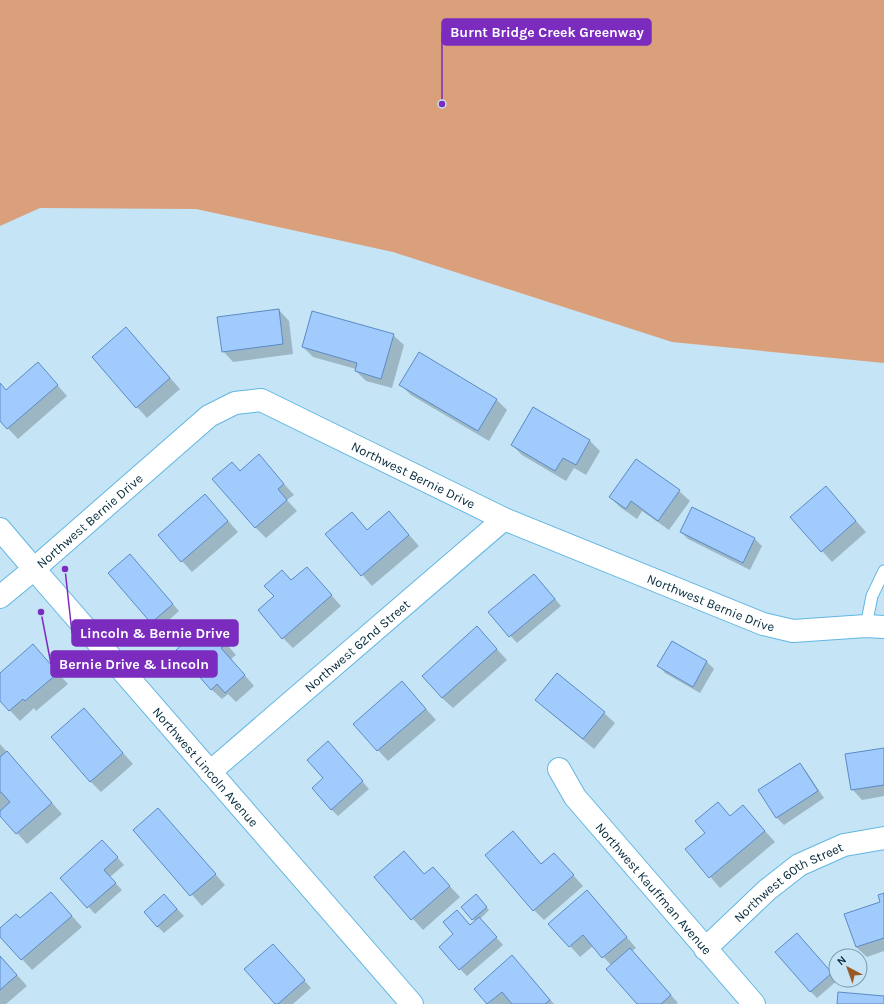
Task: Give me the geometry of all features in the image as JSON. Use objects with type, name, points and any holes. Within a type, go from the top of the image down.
[{"type":"street","name":"Northwest Bernie Drive","points":[[0,597],[209,416],[234,403],[261,400],[504,519],[763,624],[793,631],[875,626]]},
{"type":"street","name":"Northwest 62nd Street","points":[[210,772],[504,519]]},
{"type":"street","name":"Northwest Lincoln Avenue","points":[[0,529],[412,1004]]},
{"type":"street","name":"Northwest Kauffman Avenue","points":[[559,769],[575,797],[754,1004]]},
{"type":"street","name":"Northwest 60th Street","points":[[705,949],[767,890],[799,866],[844,845],[884,838]]},
{"type":"lane","points":[[875,626],[872,596],[884,571]]},
{"type":"shaded area","points":[[0,0],[884,0],[884,363],[672,342],[393,252],[196,209],[40,208],[0,226]]},
{"type":"building","points":[[279,309],[283,344],[222,352],[217,317]]},
{"type":"building","points":[[312,311],[394,334],[381,379],[355,371],[357,363],[302,347]]},
{"type":"building","points":[[126,327],[170,378],[136,408],[92,357]]},
{"type":"building","points":[[419,352],[497,399],[478,431],[399,385]]},
{"type":"building","points":[[38,362],[58,385],[7,429],[0,421],[0,383],[6,390]]},
{"type":"building","points":[[533,407],[590,440],[576,465],[563,458],[555,471],[511,445]]},
{"type":"building","points":[[259,454],[284,484],[278,489],[287,500],[255,528],[212,479],[232,462],[240,471]]},
{"type":"building","points":[[636,459],[680,490],[658,521],[631,501],[626,509],[609,497]]},
{"type":"building","points":[[826,486],[856,521],[821,552],[790,517]]},
{"type":"building","points":[[205,494],[228,521],[181,562],[158,535]]},
{"type":"building","points":[[692,507],[755,538],[743,563],[680,532]]},
{"type":"building","points":[[389,511],[409,535],[361,576],[325,534],[352,512],[367,530]]},
{"type":"building","points":[[130,554],[173,604],[151,623],[108,573]]},
{"type":"building","points":[[307,567],[332,595],[282,639],[258,610],[274,596],[264,586],[282,570],[291,580]]},
{"type":"building","points":[[534,574],[555,599],[509,637],[488,612]]},
{"type":"building","points":[[208,622],[227,644],[221,648],[245,675],[225,693],[217,684],[211,690],[176,650]]},
{"type":"building","points":[[477,626],[497,649],[442,698],[422,676]]},
{"type":"building","points":[[672,641],[707,661],[693,687],[657,666]]},
{"type":"building","points":[[33,644],[58,673],[25,701],[23,699],[9,711],[0,701],[0,673]]},
{"type":"building","points":[[557,673],[605,712],[583,739],[535,700]]},
{"type":"building","points":[[402,681],[426,709],[377,751],[353,724]]},
{"type":"building","points":[[84,708],[123,753],[90,782],[51,737]]},
{"type":"building","points":[[328,741],[363,781],[331,810],[312,788],[323,778],[307,760]]},
{"type":"building","points":[[884,748],[884,785],[851,790],[845,754]]},
{"type":"building","points":[[7,751],[52,803],[16,834],[0,816],[0,811],[10,802],[0,792],[0,757]]},
{"type":"building","points":[[800,763],[818,791],[776,818],[758,790]]},
{"type":"building","points":[[718,802],[730,816],[743,805],[765,831],[709,878],[685,849],[705,833],[695,821]]},
{"type":"building","points":[[158,808],[216,874],[190,896],[133,830]]},
{"type":"building","points":[[513,831],[541,864],[554,853],[574,875],[533,911],[485,855]]},
{"type":"building","points":[[102,840],[118,857],[104,870],[116,883],[87,908],[60,878]]},
{"type":"building","points":[[404,851],[424,874],[433,867],[450,886],[411,920],[374,877]]},
{"type":"building","points":[[587,890],[627,937],[602,958],[583,935],[569,947],[548,924]]},
{"type":"building","points":[[51,892],[72,916],[21,960],[0,937],[0,928],[16,914],[20,918]]},
{"type":"building","points":[[884,893],[884,938],[856,947],[844,914],[880,902],[878,895]]},
{"type":"building","points":[[164,894],[177,909],[157,927],[144,912]]},
{"type":"building","points":[[476,894],[487,907],[472,920],[461,907]]},
{"type":"building","points":[[457,910],[470,925],[479,917],[497,937],[459,970],[439,947],[453,934],[443,922]]},
{"type":"building","points":[[797,933],[828,968],[828,976],[810,992],[775,952]]},
{"type":"building","points":[[273,944],[305,980],[278,1004],[275,1004],[244,969]]},
{"type":"building","points":[[630,948],[671,995],[661,1004],[637,1004],[606,969]]},
{"type":"building","points":[[512,955],[550,1000],[545,1004],[512,1004],[502,992],[487,1004],[474,989]]},
{"type":"building","points":[[0,956],[17,975],[0,990]]},
{"type":"building","points":[[838,992],[884,996],[884,1004],[837,1004]]},
{"type":"place","name":"Burnt Bridge Creek Greenway","points":[[442,104]]},
{"type":"place","name":"Lincoln & Bernie Drive","points":[[65,569]]},
{"type":"place","name":"Bernie Drive & Lincoln","points":[[41,612]]}]
